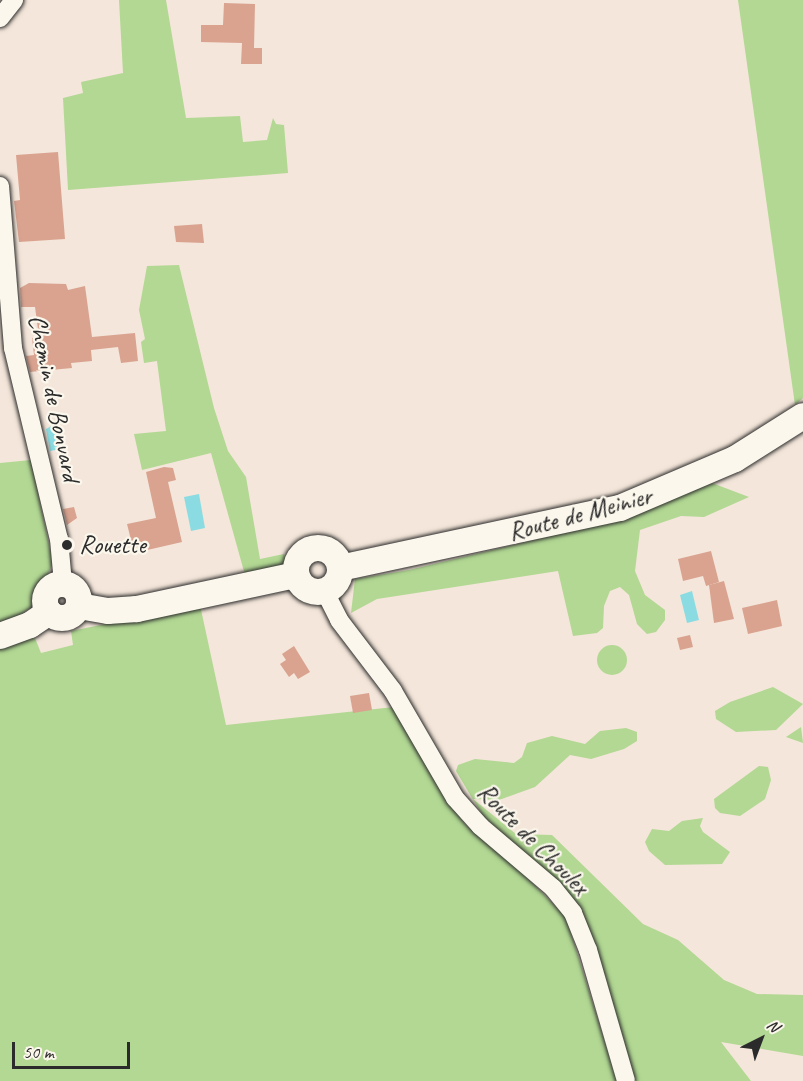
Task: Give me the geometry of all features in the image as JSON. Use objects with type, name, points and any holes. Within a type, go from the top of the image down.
[{"type":"street","name":"Chemin de Bonvard","points":[[0,186],[13,348],[59,539],[63,584]]},
{"type":"street","name":"Route de Meinier","points":[[340,568],[620,508],[735,459],[803,416]]},
{"type":"street","points":[[311,549],[333,554],[340,568],[337,583],[325,592],[310,592],[296,575],[298,559],[311,549]]},
{"type":"street","points":[[79,606],[108,611],[137,609],[296,575]]},
{"type":"street","points":[[63,584],[75,589],[79,606],[69,617],[54,617],[49,612],[45,597],[56,585],[63,584]]},
{"type":"street","name":"Route de Choulex","points":[[325,592],[339,620],[393,691],[461,805],[553,888],[573,913],[588,950],[626,1081]]},
{"type":"street","points":[[0,636],[30,625],[49,612]]},
{"type":"green space","points":[[119,0],[166,0],[186,118],[240,116],[243,142],[267,140],[273,118],[276,124],[284,125],[288,173],[68,190],[63,98],[83,93],[81,82],[123,73]]},
{"type":"green space","points":[[738,0],[803,0],[803,398],[795,405]]},
{"type":"green space","points":[[179,265],[214,408],[228,451],[246,477],[260,559],[284,554],[287,564],[245,575],[211,453],[142,470],[134,434],[166,431],[157,361],[144,363],[141,342],[145,339],[139,310],[147,266]]},
{"type":"green space","points":[[31,460],[53,563],[34,606],[0,627],[0,463]]},
{"type":"green space","points":[[712,483],[749,497],[704,517],[681,516],[640,530],[635,571],[645,595],[665,610],[665,620],[656,632],[647,634],[637,624],[629,595],[620,587],[610,591],[604,606],[603,628],[597,633],[573,636],[558,571],[377,599],[351,613],[355,579],[409,570],[567,532],[636,512]]},
{"type":"green space","points":[[200,605],[226,725],[394,707],[438,786],[465,824],[518,868],[566,917],[617,1081],[0,1081],[0,645],[35,638],[41,653],[73,645],[71,631]]},
{"type":"green space","points":[[612,645],[623,649],[627,660],[623,671],[612,675],[601,671],[597,660],[601,649]]},
{"type":"green space","points":[[773,687],[803,704],[776,730],[736,732],[716,719],[715,711],[730,702]]},
{"type":"green space","points":[[801,727],[803,743],[786,737]]},
{"type":"green space","points":[[626,728],[637,732],[637,741],[624,749],[591,759],[570,755],[535,787],[499,800],[473,799],[516,834],[552,835],[643,924],[678,940],[724,980],[757,994],[803,995],[803,1056],[721,1042],[751,1081],[634,1081],[562,886],[484,817],[472,798],[456,771],[458,765],[475,759],[514,763],[522,757],[527,743],[552,736],[585,744],[600,731]]},
{"type":"green space","points":[[759,766],[768,767],[771,780],[765,799],[740,816],[720,813],[715,808],[714,799]]},
{"type":"green space","points":[[703,818],[700,826],[703,832],[730,852],[722,864],[665,865],[649,851],[645,842],[652,829],[669,831],[682,821]]},
{"type":"water","points":[[55,424],[61,449],[50,451],[46,429]]},
{"type":"water","points":[[199,494],[205,528],[191,531],[184,497]]},
{"type":"water","points":[[692,591],[699,620],[687,623],[680,595]]},
{"type":"building","points":[[224,3],[255,4],[254,48],[262,48],[262,64],[241,64],[242,43],[201,42],[201,25],[223,25]]},
{"type":"building","points":[[58,152],[65,239],[19,242],[14,201],[20,200],[16,155]]},
{"type":"building","points":[[202,224],[204,243],[176,242],[174,226]]},
{"type":"building","points":[[29,283],[66,284],[68,290],[85,286],[92,337],[135,333],[138,361],[121,363],[118,347],[91,350],[92,361],[71,363],[72,368],[30,372],[26,356],[34,355],[32,338],[39,337],[35,307],[21,307],[20,288]]},
{"type":"building","points":[[164,467],[173,468],[176,480],[168,482],[182,542],[143,551],[142,546],[133,548],[127,524],[156,518],[146,472]]},
{"type":"building","points":[[74,507],[77,518],[67,525],[63,509]]},
{"type":"building","points":[[711,551],[719,582],[706,586],[703,576],[683,581],[678,559]]},
{"type":"building","points":[[724,581],[734,619],[714,623],[709,585]]},
{"type":"building","points":[[777,600],[782,626],[748,634],[742,608]]},
{"type":"building","points":[[690,635],[693,647],[680,650],[677,638]]},
{"type":"building","points":[[294,646],[310,672],[298,679],[294,673],[289,677],[280,664],[286,660],[282,654]]},
{"type":"building","points":[[369,693],[372,710],[353,713],[350,696]]},
{"type":"place","name":"Rouette","points":[[67,545]]}]
